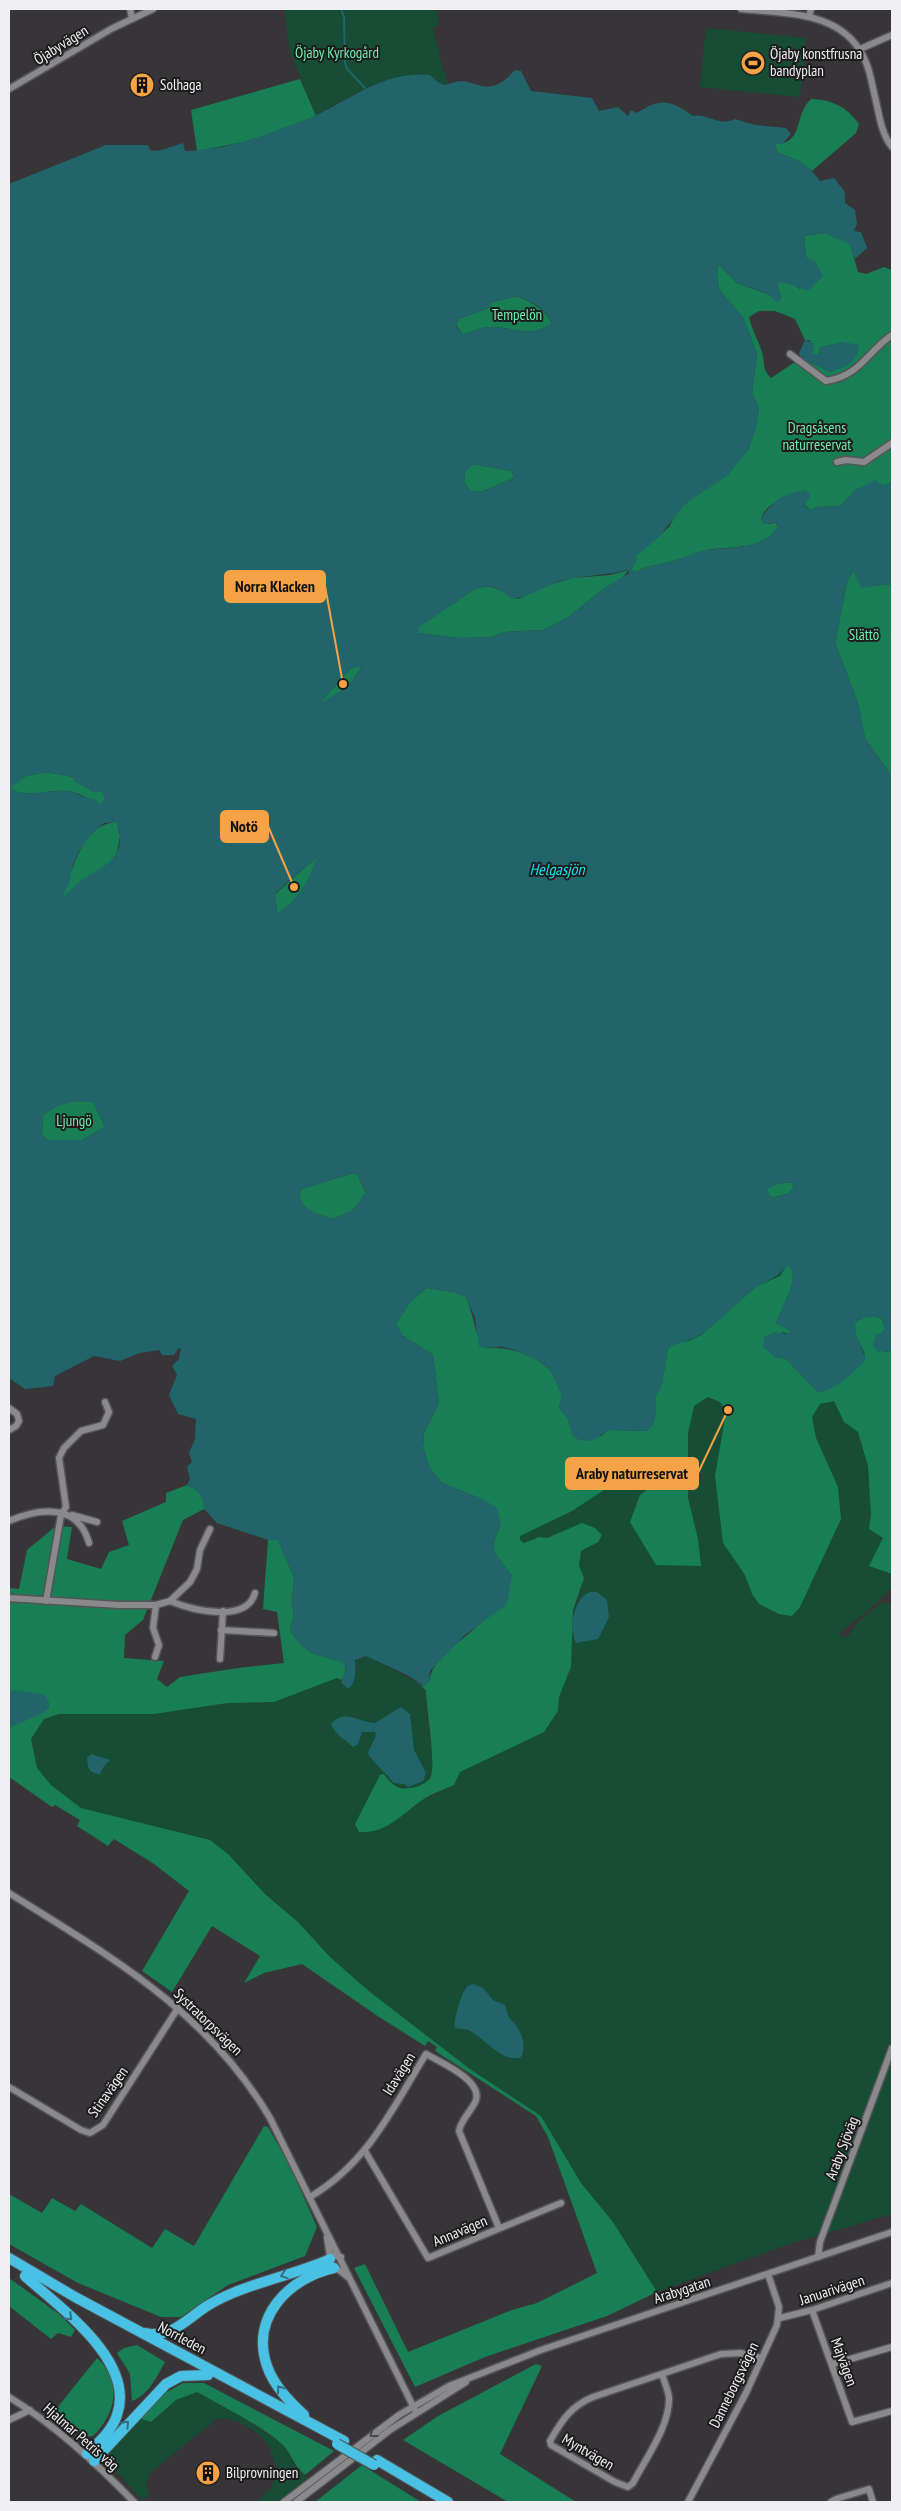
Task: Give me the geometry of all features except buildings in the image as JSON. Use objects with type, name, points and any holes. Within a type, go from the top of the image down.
[{"type":"highway","name":"Norrleden","points":[[9,2258],[139,2332],[314,2425],[340,2443]]},
{"type":"highway","points":[[139,2332],[152,2335],[164,2334],[178,2327],[206,2306],[232,2293],[332,2263]]},
{"type":"highway","points":[[314,2425],[285,2396],[272,2378],[264,2350],[264,2333],[268,2317],[274,2306],[290,2288],[332,2263]]},
{"type":"highway","name":"Norrleden","points":[[9,2266],[208,2375],[340,2443]]},
{"type":"highway","points":[[25,2276],[96,2344],[109,2360],[119,2380],[121,2400],[115,2420],[90,2458]]},
{"type":"highway","points":[[90,2458],[118,2433],[166,2384],[181,2376],[208,2375]]},
{"type":"highway","points":[[340,2443],[448,2502]]},
{"type":"highway","points":[[375,2462],[437,2502]]},
{"type":"street","points":[[130,9],[132,18]]},
{"type":"street","name":"Öjabyvägen","points":[[9,89],[132,18],[153,9]]},
{"type":"street","points":[[741,9],[809,17],[827,22],[846,34],[860,49],[869,72],[881,124],[892,147]]},
{"type":"street","points":[[809,17],[811,9]]},
{"type":"street","points":[[860,49],[892,35]]},
{"type":"street","points":[[790,354],[826,380],[834,379],[857,369],[872,350],[892,335]]},
{"type":"street","points":[[837,462],[846,460],[864,462],[892,443]]},
{"type":"street","points":[[46,1600],[61,1515],[66,1507],[59,1458],[64,1448],[81,1431],[103,1425],[109,1412],[105,1402]]},
{"type":"street","points":[[9,1408],[16,1414],[19,1421],[16,1426],[9,1430]]},
{"type":"street","points":[[9,1520],[36,1512],[64,1512],[97,1522]]},
{"type":"street","points":[[72,1515],[82,1528],[89,1544]]},
{"type":"street","points":[[9,1598],[156,1605],[170,1601],[190,1582],[197,1569],[200,1550],[210,1528]]},
{"type":"street","points":[[170,1601],[193,1610],[222,1611],[245,1608],[253,1600],[256,1593]]},
{"type":"street","points":[[155,1657],[159,1644],[153,1628],[156,1605]]},
{"type":"street","points":[[220,1659],[222,1611]]},
{"type":"street","points":[[221,1630],[274,1633]]},
{"type":"street","name":"Systratorpsvägen","points":[[9,1893],[145,1980],[212,2038],[244,2077],[270,2118],[324,2228],[342,2258],[350,2279],[414,2409]]},
{"type":"street","name":"Stinavägen","points":[[9,2087],[81,2130],[90,2132],[103,2126],[178,2008]]},
{"type":"street","name":"Araby Sjöväg","points":[[818,2257],[820,2242],[892,2048]]},
{"type":"street","name":"Idavägen","points":[[310,2197],[341,2176],[366,2151],[426,2054],[467,2079],[476,2090],[477,2098],[459,2131],[499,2228]]},
{"type":"street","name":"Annavägen","points":[[366,2151],[428,2258],[561,2203]]},
{"type":"street","name":"Systratorpsvägen","points":[[324,2228],[332,2263],[350,2279]]},
{"type":"street","name":"Arabygatan","points":[[284,2502],[414,2409],[480,2374],[548,2348],[892,2232]]},
{"type":"street","points":[[336,2254],[342,2258],[340,2266],[332,2263],[336,2254]]},
{"type":"street","points":[[768,2274],[779,2307],[780,2318]]},
{"type":"street","name":"Januarivägen","points":[[780,2318],[812,2310],[892,2283]]},
{"type":"street","name":"Majvägen","points":[[812,2310],[833,2364],[852,2422],[892,2411]]},
{"type":"street","name":"Danneborgsvägen","points":[[688,2502],[746,2393],[780,2318]]},
{"type":"street","points":[[833,2364],[892,2347]]},
{"type":"street","name":"Myntvägen","points":[[662,2374],[669,2396],[668,2411],[660,2432],[628,2487],[615,2482],[551,2445],[550,2441],[564,2417],[579,2403],[662,2374],[732,2352],[761,2358]]},
{"type":"street","name":"Hjalmar Petris väg","points":[[9,2397],[30,2410],[90,2458],[134,2502]]},
{"type":"street","name":"Arabygatan","points":[[296,2502],[414,2409]]},
{"type":"street","points":[[9,2420],[30,2410]]},
{"type":"street","points":[[832,2502],[869,2488],[873,2502]]},
{"type":"green space","name":"Öjaby Kyrkogård","points":[[284,9],[436,9],[439,26],[433,27],[449,86],[438,83],[430,75],[399,77],[370,86],[316,116],[290,51]]},
{"type":"green space","name":"Öjaby konstfrusna bandyplan","points":[[706,28],[806,38],[800,97],[700,87]]},
{"type":"green space","points":[[300,79],[316,116],[254,140],[197,151],[191,110]]},
{"type":"green space","points":[[811,99],[832,102],[838,105],[859,124],[856,133],[812,171],[798,161],[777,152],[775,144],[791,139],[795,134],[802,113]]},
{"type":"green space","name":"Dragsåsens naturreservat","points":[[825,233],[850,244],[858,272],[866,274],[884,267],[892,270],[892,482],[883,486],[855,490],[841,506],[817,507],[810,510],[804,504],[804,490],[792,494],[772,505],[763,515],[761,521],[769,524],[775,522],[778,526],[765,540],[746,546],[703,551],[672,562],[646,567],[636,572],[633,571],[631,569],[636,561],[635,556],[669,527],[676,514],[686,503],[748,450],[755,430],[759,409],[752,393],[757,354],[743,318],[719,289],[718,264],[737,283],[781,299],[777,283],[791,282],[800,289],[806,257],[804,236]],"holes":[[[759,311],[775,311],[795,319],[805,340],[810,340],[813,354],[816,355],[820,352],[819,348],[843,342],[847,365],[830,372],[801,358],[771,378],[765,369],[762,352],[749,317]]]},
{"type":"green space","name":"Tempelön","points":[[517,296],[542,310],[552,324],[527,332],[487,327],[463,335],[456,325],[459,319],[488,308],[493,302]]},
{"type":"green space","points":[[473,464],[512,471],[514,478],[483,491],[470,491],[464,482],[465,471]]},
{"type":"green space","name":"Slättö","points":[[854,569],[861,587],[892,584],[892,777],[865,738],[858,703],[835,643],[847,582]]},
{"type":"green space","points":[[629,570],[622,578],[602,590],[570,616],[544,630],[504,632],[493,637],[460,638],[419,633],[418,627],[475,589],[488,587],[498,589],[518,599],[539,588],[572,578],[610,575]]},
{"type":"green space","points":[[363,665],[348,687],[318,705],[350,669]]},
{"type":"green space","points":[[46,772],[73,777],[93,792],[102,792],[105,798],[101,805],[68,791],[26,793],[12,790],[10,787],[26,776]]},
{"type":"green space","points":[[117,822],[120,836],[117,853],[108,865],[60,900],[86,840],[94,831],[104,825]]},
{"type":"green space","points":[[318,856],[303,889],[292,903],[277,914],[275,894]]},
{"type":"green space","name":"Ljungö","points":[[69,1102],[93,1102],[105,1127],[82,1140],[47,1140],[42,1135],[43,1115],[55,1107]]},
{"type":"green space","points":[[354,1173],[358,1176],[366,1193],[353,1210],[333,1219],[309,1210],[301,1201],[301,1189]]},
{"type":"green space","points":[[738,1178],[892,1295],[892,1587],[878,1602],[838,1634],[847,1638],[858,1622],[880,1604],[892,1603],[892,2214],[786,2245],[657,2292],[613,2222],[581,2183],[541,2116],[470,2069],[370,1992],[330,1957],[298,1922],[265,1894],[228,1854],[210,1840],[81,1808],[51,1785],[37,1768],[31,1739],[44,1719],[59,1714],[154,1714],[228,1703],[274,1702],[337,1678],[341,1680],[341,1684],[351,1687],[357,1667],[355,1660],[367,1656],[426,1690],[432,1761],[428,1780],[421,1786],[410,1788],[394,1786],[384,1774],[355,1824],[413,1808],[421,1801],[454,1785],[459,1772],[544,1732],[558,1711],[559,1697],[571,1667],[571,1622],[573,1610],[582,1589],[496,1576],[470,1500]]},
{"type":"green space","points":[[792,1182],[794,1187],[787,1194],[771,1198],[766,1189],[776,1184]]},
{"type":"green space","points":[[787,1265],[792,1269],[793,1279],[790,1291],[776,1323],[791,1331],[789,1334],[782,1332],[775,1357],[786,1359],[818,1392],[846,1378],[857,1367],[865,1354],[855,1334],[855,1323],[868,1317],[882,1319],[885,1329],[882,1333],[885,1352],[892,1350],[892,1574],[869,1566],[883,1538],[869,1529],[871,1514],[868,1466],[858,1432],[844,1422],[834,1401],[820,1404],[812,1417],[816,1438],[838,1487],[841,1519],[800,1607],[792,1616],[779,1614],[759,1604],[752,1594],[745,1575],[723,1543],[715,1476],[726,1412],[720,1402],[708,1397],[694,1406],[688,1433],[688,1498],[698,1539],[701,1566],[656,1565],[630,1522],[640,1495],[650,1488],[650,1482],[638,1467],[620,1473],[610,1486],[572,1511],[520,1536],[520,1540],[524,1543],[539,1537],[547,1538],[582,1523],[595,1528],[602,1535],[598,1542],[581,1551],[579,1566],[584,1578],[573,1610],[571,1667],[559,1697],[558,1711],[544,1732],[460,1772],[454,1785],[433,1794],[393,1823],[377,1830],[359,1832],[355,1824],[380,1775],[384,1774],[389,1781],[401,1788],[421,1785],[430,1778],[432,1772],[432,1750],[426,1690],[411,1678],[422,1686],[429,1682],[431,1673],[441,1658],[481,1622],[512,1576],[495,1552],[495,1541],[501,1525],[484,1500],[442,1483],[429,1467],[423,1447],[424,1433],[439,1403],[433,1355],[402,1335],[396,1324],[409,1303],[427,1288],[454,1292],[466,1297],[484,1348],[501,1348],[519,1352],[543,1364],[552,1372],[555,1378],[562,1395],[559,1407],[568,1419],[573,1436],[601,1436],[608,1430],[647,1431],[656,1413],[655,1397],[662,1384],[668,1348],[677,1342],[689,1341],[701,1335],[757,1286],[780,1276]]},
{"type":"green space","points":[[187,1485],[200,1494],[204,1509],[183,1520],[143,1620],[125,1635],[124,1658],[164,1661],[157,1679],[167,1687],[180,1677],[284,1663],[277,1612],[263,1609],[268,1540],[278,1540],[294,1577],[292,1603],[294,1616],[290,1630],[299,1643],[311,1653],[343,1662],[344,1676],[341,1680],[337,1678],[274,1702],[228,1703],[154,1714],[59,1714],[44,1719],[31,1739],[37,1768],[51,1785],[81,1808],[210,1840],[228,1854],[265,1894],[298,1922],[330,1957],[370,1992],[470,2069],[541,2116],[581,2183],[613,2222],[657,2292],[607,2316],[485,2357],[415,2387],[354,2268],[365,2264],[408,2352],[512,2310],[537,2303],[597,2273],[548,2137],[536,2116],[435,2051],[437,2047],[428,2041],[425,2046],[302,1964],[264,1973],[244,1983],[260,1956],[212,1926],[172,1992],[142,1971],[189,1891],[154,1864],[114,1839],[108,1846],[77,1826],[80,1820],[55,1805],[52,1807],[9,1777],[9,1588],[19,1589],[27,1550],[56,1526],[72,1527],[67,1559],[101,1569],[109,1552],[129,1545],[122,1521],[166,1502],[166,1493]]},
{"type":"green space","points":[[264,2126],[268,2127],[290,2166],[317,2227],[305,2256],[228,2285],[181,2317],[161,2317],[78,2283],[9,2244],[9,2194],[42,2213],[52,2198],[75,2211],[81,2204],[152,2248],[165,2229],[194,2246]]},
{"type":"green space","points":[[9,2278],[59,2314],[75,2330],[71,2337],[58,2333],[51,2339],[9,2306]]},
{"type":"green space","points":[[137,2345],[165,2362],[148,2390],[132,2401],[130,2374],[117,2353],[124,2348]]},
{"type":"green space","points":[[97,2358],[111,2377],[113,2398],[107,2418],[101,2428],[93,2436],[82,2437],[53,2413]]},
{"type":"green space","points":[[536,2364],[542,2366],[500,2454],[576,2502],[508,2502],[403,2440],[438,2416]]},
{"type":"green space","points":[[183,2383],[204,2383],[334,2451],[305,2475],[297,2467],[285,2447],[272,2436],[241,2416],[197,2392],[176,2400],[151,2422],[138,2418],[163,2394]]},
{"type":"green space","points":[[197,2392],[244,2418],[284,2445],[295,2466],[308,2479],[278,2502],[257,2502],[271,2488],[279,2469],[275,2464],[268,2445],[258,2434],[244,2425],[228,2419],[221,2419],[215,2420],[150,2473],[146,2484],[149,2496],[142,2500],[107,2461],[107,2454],[138,2418],[151,2422],[176,2400]]},
{"type":"green space","points":[[362,2465],[421,2502],[315,2502]]},
{"type":"water","name":"Helgasjön","points":[[515,70],[521,71],[531,91],[592,98],[599,111],[618,107],[628,116],[631,110],[637,113],[653,104],[666,102],[693,116],[704,116],[718,121],[735,119],[755,125],[786,128],[791,134],[782,144],[775,144],[777,152],[798,161],[812,171],[820,181],[834,178],[845,192],[845,203],[855,210],[857,224],[854,231],[861,232],[867,248],[855,259],[849,244],[825,233],[804,236],[806,257],[815,261],[823,276],[809,290],[787,283],[777,283],[781,299],[777,302],[766,293],[737,283],[718,264],[719,289],[743,318],[757,354],[752,393],[759,409],[755,430],[748,450],[727,476],[686,503],[658,538],[636,556],[636,561],[631,569],[636,572],[646,567],[677,560],[699,552],[746,546],[765,539],[778,526],[776,522],[764,524],[761,521],[762,517],[776,501],[790,493],[804,490],[810,493],[810,498],[804,505],[810,510],[817,507],[841,506],[855,490],[875,480],[883,486],[892,482],[892,584],[861,588],[853,570],[847,582],[835,643],[858,703],[865,738],[892,777],[892,1350],[878,1352],[873,1345],[876,1334],[882,1333],[885,1329],[882,1319],[868,1317],[861,1319],[855,1323],[856,1334],[866,1360],[838,1385],[818,1392],[786,1359],[775,1357],[763,1347],[764,1337],[775,1332],[787,1334],[791,1331],[776,1323],[790,1291],[793,1279],[792,1269],[787,1265],[783,1271],[755,1288],[720,1320],[700,1335],[668,1348],[662,1384],[655,1397],[656,1413],[653,1425],[647,1431],[608,1430],[592,1441],[579,1440],[573,1436],[568,1419],[559,1407],[562,1395],[553,1376],[543,1364],[515,1350],[502,1347],[485,1348],[479,1346],[475,1318],[466,1297],[454,1292],[427,1288],[409,1303],[396,1324],[402,1335],[433,1355],[439,1403],[424,1433],[423,1447],[429,1467],[442,1483],[484,1500],[497,1508],[501,1525],[495,1541],[495,1552],[512,1576],[507,1604],[465,1635],[430,1671],[429,1682],[424,1686],[407,1675],[366,1656],[355,1660],[354,1680],[348,1689],[341,1682],[346,1671],[343,1662],[311,1653],[299,1643],[290,1630],[294,1616],[292,1603],[294,1577],[278,1540],[268,1540],[217,1523],[204,1509],[200,1494],[187,1485],[190,1479],[187,1467],[192,1462],[189,1453],[195,1439],[196,1419],[178,1414],[169,1395],[177,1375],[172,1366],[179,1359],[181,1348],[174,1355],[162,1355],[159,1350],[140,1353],[120,1361],[94,1356],[55,1376],[53,1386],[25,1389],[9,1378],[9,184],[106,145],[148,145],[150,150],[158,151],[183,143],[185,151],[212,149],[237,144],[309,119],[371,86],[399,77],[430,75],[443,85],[466,81],[484,86],[494,86]],"holes":[[[517,296],[533,303],[542,310],[552,324],[527,332],[487,327],[463,335],[456,326],[459,319],[488,308],[493,302]],[[473,464],[512,471],[514,478],[483,491],[470,491],[464,482],[465,471]],[[629,570],[629,573],[602,590],[570,616],[544,630],[504,632],[493,637],[460,638],[419,633],[419,627],[475,589],[482,587],[496,588],[512,599],[531,594],[560,581]],[[363,666],[348,687],[319,704],[350,669]],[[46,772],[73,777],[74,781],[93,792],[102,792],[105,798],[101,805],[95,799],[68,791],[26,793],[12,790],[11,787],[26,776]],[[117,822],[120,835],[117,853],[104,866],[78,883],[61,899],[70,881],[72,867],[79,851],[92,833],[104,823]],[[317,857],[303,889],[292,903],[277,913],[275,893]],[[69,1102],[93,1102],[105,1127],[82,1140],[47,1140],[42,1135],[43,1115],[55,1107]],[[354,1173],[358,1176],[366,1192],[353,1210],[333,1219],[309,1209],[301,1201],[301,1189]],[[792,1182],[794,1187],[787,1194],[771,1198],[767,1189],[776,1184]]]},
{"type":"water","points":[[805,340],[814,343],[813,354],[815,355],[820,352],[819,348],[843,342],[859,345],[854,360],[830,372],[801,358],[799,353]]},
{"type":"water","points":[[590,1592],[597,1592],[607,1600],[609,1617],[598,1639],[576,1643],[573,1630],[574,1614],[580,1600]]},
{"type":"water","points":[[9,1691],[43,1694],[49,1702],[49,1708],[41,1714],[9,1728]]},
{"type":"water","points":[[401,1707],[410,1714],[414,1750],[426,1773],[423,1781],[408,1787],[404,1784],[394,1783],[369,1756],[368,1752],[376,1736],[375,1732],[362,1732],[358,1744],[353,1747],[338,1734],[331,1724],[336,1719],[342,1717],[375,1723]]},
{"type":"water","points":[[91,1754],[110,1760],[100,1774],[93,1773],[89,1768],[87,1758]]},
{"type":"water","points":[[473,1984],[483,1988],[493,2000],[505,2005],[509,2018],[516,2026],[523,2041],[521,2057],[507,2057],[500,2054],[476,2034],[455,2028],[456,2014],[464,1991],[469,1985]]},
{"type":"waterway","points":[[341,9],[344,17],[345,63],[347,69],[365,88]]},
{"type":"place","name":"Öjaby konstfrusna bandyplan","points":[[753,63]]},
{"type":"place","name":"Solhaga","points":[[142,85]]},
{"type":"place","name":"Norra Klacken","points":[[343,684]]},
{"type":"place","name":"Notö","points":[[294,887]]},
{"type":"place","name":"Araby naturreservat","points":[[728,1410]]},
{"type":"place","name":"Bilprovningen","points":[[208,2473]]}]
